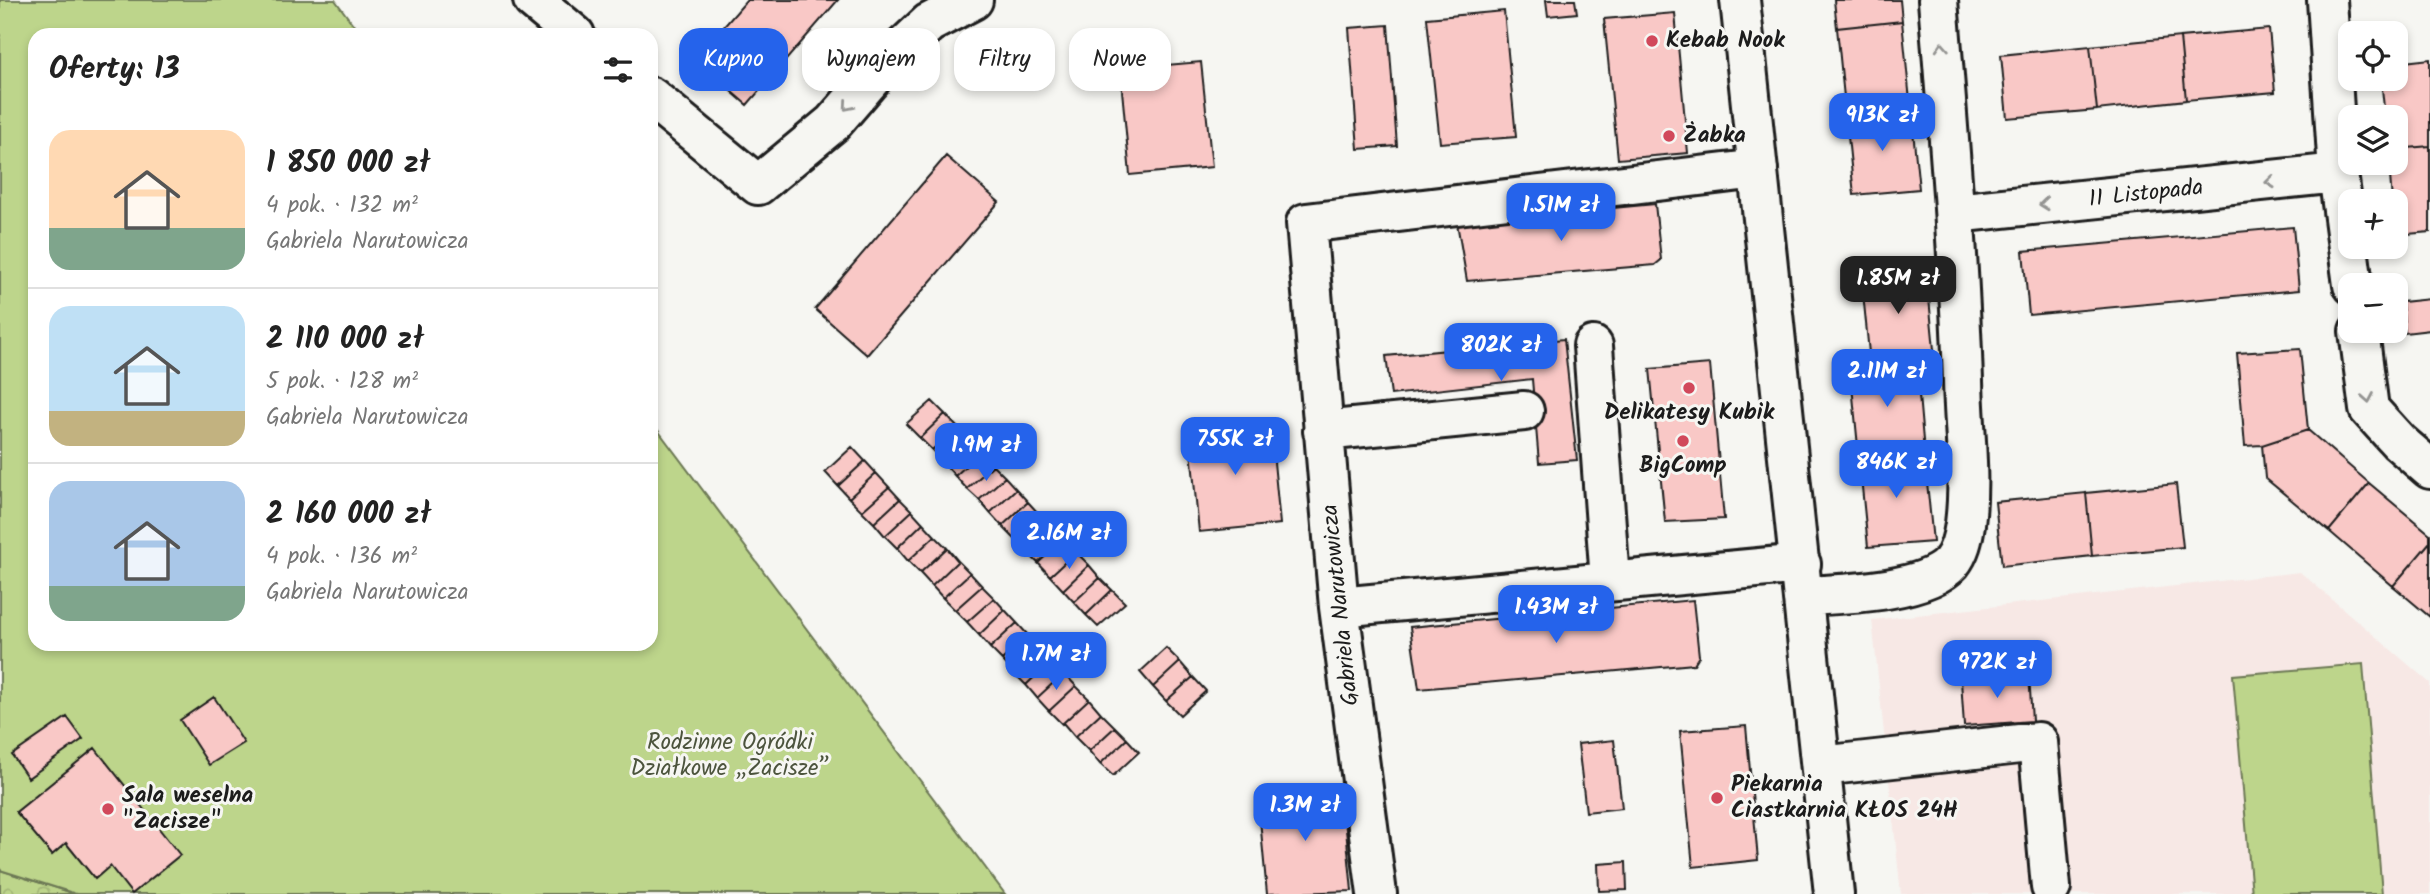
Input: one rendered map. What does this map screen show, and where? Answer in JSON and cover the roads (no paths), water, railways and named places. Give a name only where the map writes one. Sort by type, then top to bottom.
[{"type":"street","points":[[533,0],[567,28]]},
{"type":"street","points":[[658,103],[758,185],[833,123],[878,71],[929,23],[973,0]]},
{"type":"street","points":[[1740,0],[1834,894]]},
{"type":"street","points":[[1339,607],[1610,581],[1803,580],[1840,594],[1925,581],[1942,572],[1959,551],[1965,525],[1968,477],[1955,213],[1938,0]]},
{"type":"street","points":[[2327,0],[2338,173]]},
{"type":"street","name":"Gabriela Narutowicza","points":[[1377,894],[1339,607],[1307,223],[1758,169]]},
{"type":"street","name":"11 Listopada","points":[[1955,213],[2338,173]]},
{"type":"street","points":[[2338,175],[2351,273]]},
{"type":"street","points":[[2361,343],[2369,409],[2399,442],[2430,469]]},
{"type":"street","points":[[1593,346],[1610,581]]},
{"type":"street","points":[[1323,431],[1524,411]]},
{"type":"street","points":[[1821,766],[2038,742],[2051,887]]},
{"type":"place","name":"Kebab Nook","points":[[1652,41]]},
{"type":"place","name":"Żabka","points":[[1669,136]]},
{"type":"place","name":"Delikatesy Kubik","points":[[1689,388]]},
{"type":"place","name":"BigComp","points":[[1683,441]]},
{"type":"place","name":"Piekarnia Ciastkarnia KŁOS 24H","points":[[1717,798]]},
{"type":"place","name":"Sala weselna \"Zacisze\"","points":[[108,809]]},
{"type":"park label","name":"Rodzinne Ogródki Działkowe „Zacisze”","points":[[730,756]]}]
